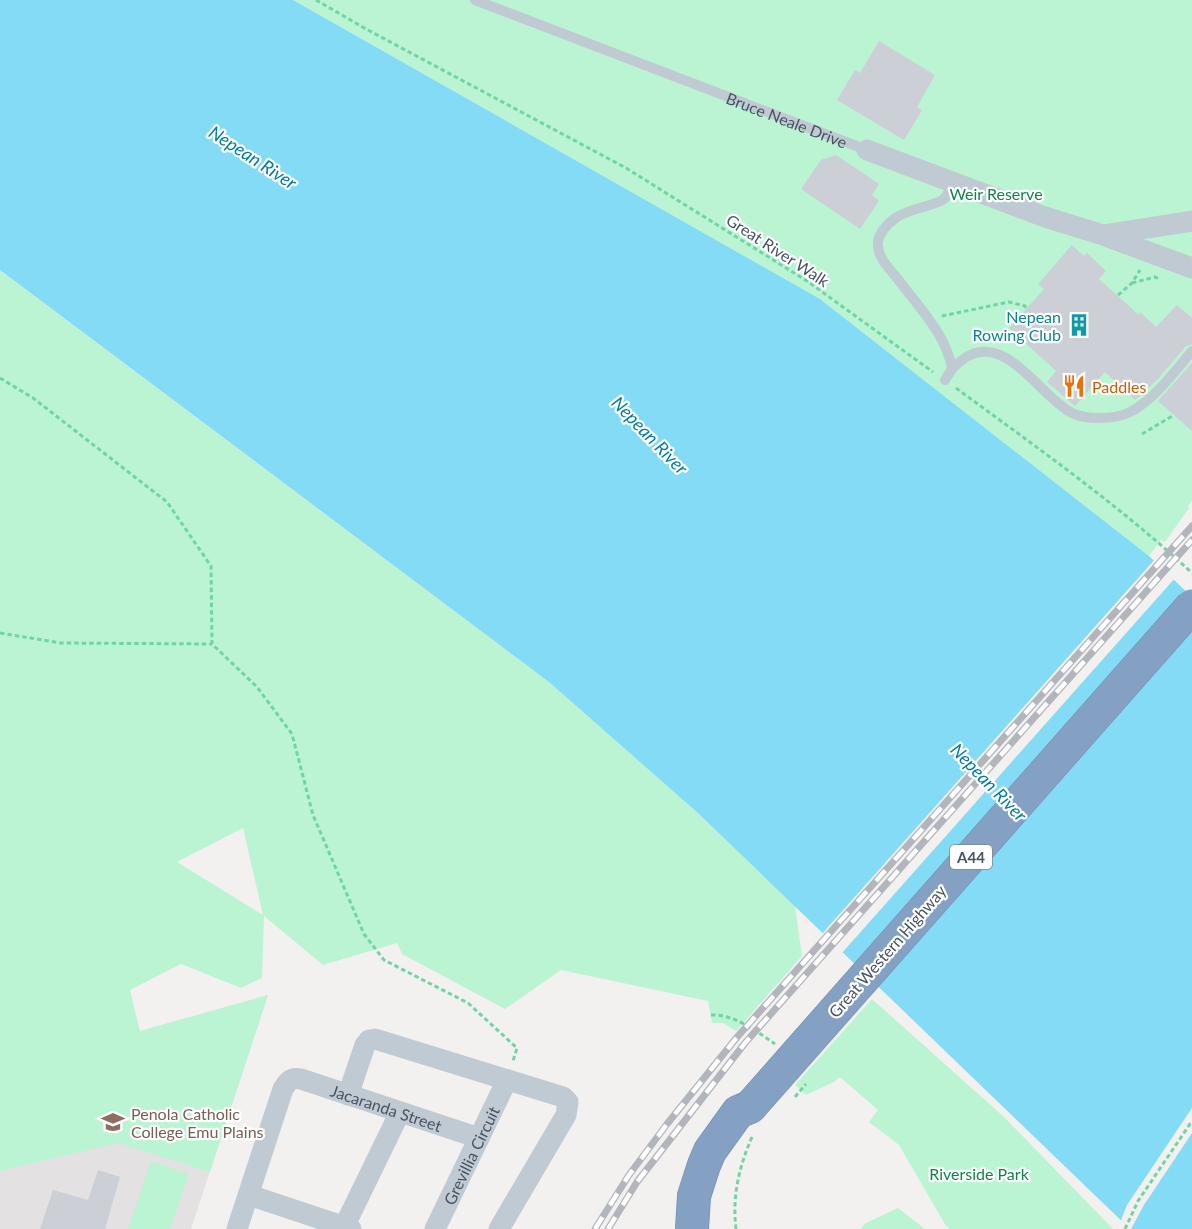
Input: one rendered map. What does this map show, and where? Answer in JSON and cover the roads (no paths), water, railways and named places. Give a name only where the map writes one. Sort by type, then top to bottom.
[{"type":"highway","name":"Great Western Highway","points":[[706,1229],[706,1202],[712,1173],[721,1154],[1192,606]]},
{"type":"highway","name":"Great Western Highway","points":[[692,1229],[694,1196],[710,1151],[738,1112],[753,1117]]},
{"type":"street","name":"Bruce Neale Drive","points":[[867,150],[1045,217],[1103,235],[1192,268]]},
{"type":"street","name":"Bruce Neale Drive","points":[[1103,235],[1192,221]]},
{"type":"street","points":[[348,1095],[365,1046],[369,1040],[375,1039],[563,1097],[568,1102],[568,1108],[559,1128],[499,1229]]},
{"type":"street","name":"Jacaranda Street","points":[[249,1195],[283,1089],[287,1081],[292,1078],[479,1138]]},
{"type":"street","name":"Grevillia Circuit","points":[[435,1229],[507,1080]]},
{"type":"street","points":[[237,1229],[249,1195],[348,1228],[400,1112]]},
{"type":"lane","name":"Bruce Neale Drive","points":[[475,0],[867,150]]},
{"type":"lane","points":[[952,369],[945,347],[926,316],[882,259],[878,240],[886,227],[897,217],[941,201],[946,197],[953,183]]},
{"type":"lane","points":[[945,380],[952,369],[969,355],[993,352],[1014,363],[1073,413],[1106,418],[1129,413],[1148,400],[1192,351]]},
{"type":"water","name":"Nepean River","points":[[0,0],[293,0],[820,299],[1149,556],[1192,597],[1192,1229],[1130,1229],[699,814],[549,682],[0,270]]},
{"type":"railway","points":[[595,1229],[629,1175],[738,1036],[1192,526]]},
{"type":"railway","points":[[608,1229],[637,1182],[745,1043],[1192,540]]},
{"type":"place","name":"Nepean Rowing Club","points":[[1079,325]]},
{"type":"place","name":"Paddles","points":[[1074,386]]},
{"type":"place","name":"Penola Catholic College Emu Plains","points":[[113,1122]]},
{"type":"park label","name":"Weir Reserve","points":[[996,193]]},
{"type":"park label","name":"Riverside Park","points":[[979,1173]]}]
